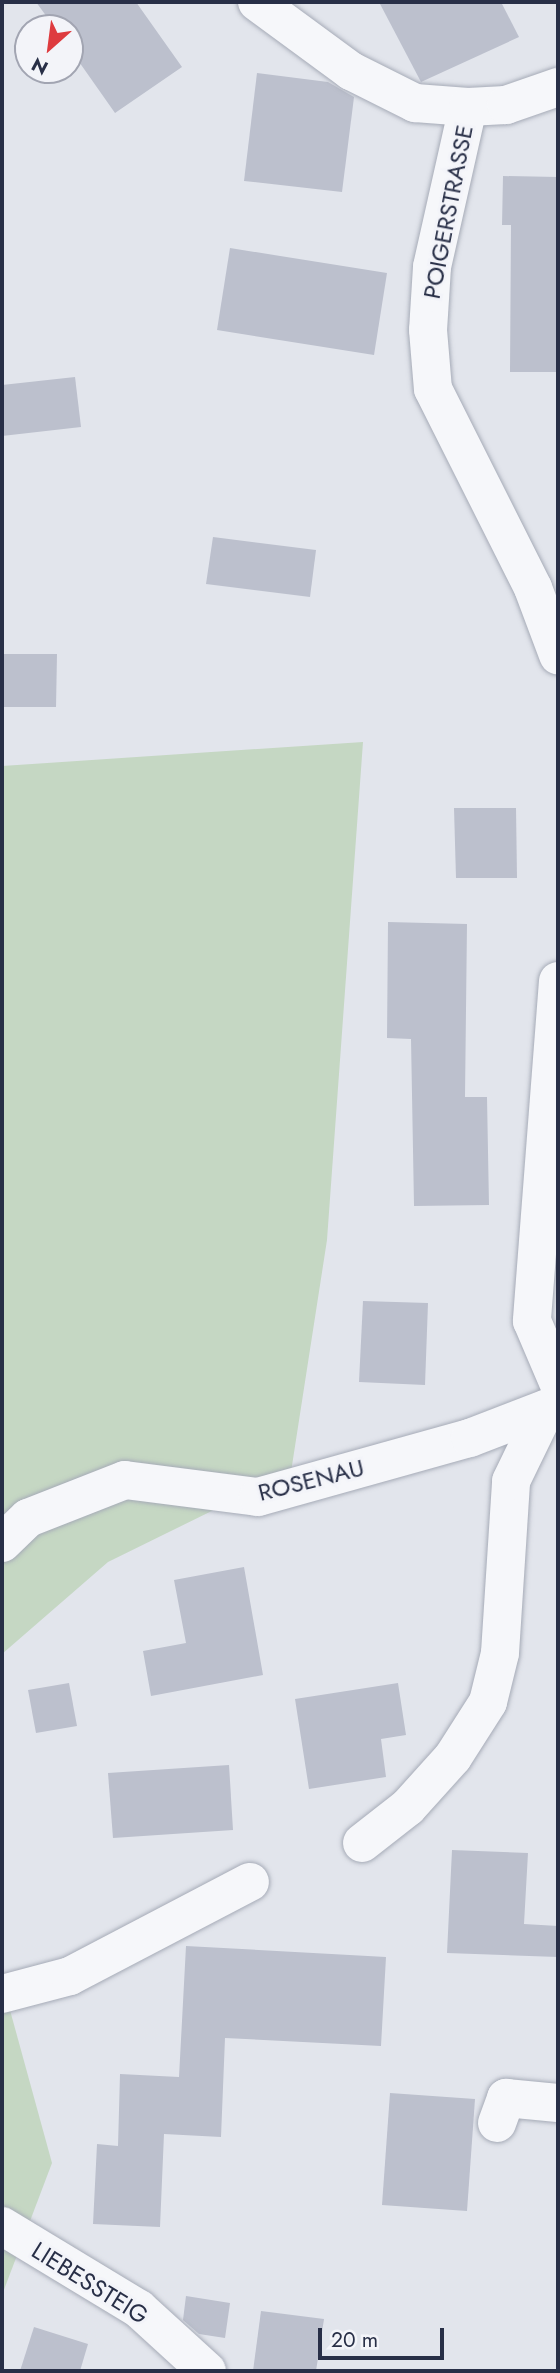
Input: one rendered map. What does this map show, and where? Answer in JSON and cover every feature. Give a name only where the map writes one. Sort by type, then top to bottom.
[{"type":"street","name":"POIGERSTRASSE","points":[[257,2],[351,71],[415,103],[468,107],[432,267],[428,330],[433,389],[533,588],[558,654]]},
{"type":"street","points":[[468,107],[506,105],[558,87]]},
{"type":"street","points":[[362,1843],[408,1807],[453,1757],[488,1702],[500,1653],[511,1481],[554,1399],[532,1321],[558,981]]},
{"type":"street","name":"ROSENAU","points":[[2,1543],[28,1518],[125,1480],[258,1497],[470,1438],[554,1399]]},
{"type":"street","points":[[2,1994],[70,1976],[250,1882]]},
{"type":"street","points":[[498,2123],[506,2098],[558,2103]]},
{"type":"street","name":"LIEBESSTEIG","points":[[2,2226],[139,2309],[207,2371]]},
{"type":"green space","points":[[363,742],[327,1240],[291,1472],[108,1562],[2,1654],[2,766]]},
{"type":"green space","points":[[2,1981],[52,2163],[2,2295]]},
{"type":"building","points":[[36,2],[136,2],[182,67],[115,113],[84,69],[84,14],[45,14]]},
{"type":"building","points":[[379,2],[501,2],[519,37],[421,82]]},
{"type":"building","points":[[257,73],[328,82],[354,97],[342,192],[244,181]]},
{"type":"building","points":[[503,176],[558,177],[558,372],[510,372],[511,225],[502,225]]},
{"type":"building","points":[[230,248],[387,273],[374,355],[217,330]]},
{"type":"building","points":[[75,377],[81,427],[2,436],[2,385]]},
{"type":"building","points":[[213,537],[316,550],[310,597],[206,584]]},
{"type":"building","points":[[2,654],[57,654],[56,707],[2,707]]},
{"type":"building","points":[[454,808],[516,808],[517,878],[456,878]]},
{"type":"building","points":[[388,922],[467,924],[465,1097],[487,1097],[489,1205],[414,1206],[411,1039],[387,1038]]},
{"type":"building","points":[[363,1301],[428,1303],[425,1385],[359,1382]]},
{"type":"building","points":[[244,1567],[263,1675],[151,1696],[143,1651],[186,1643],[174,1580]]},
{"type":"building","points":[[69,1683],[77,1726],[36,1733],[28,1690]]},
{"type":"building","points":[[398,1683],[406,1735],[381,1739],[386,1777],[309,1789],[295,1699]]},
{"type":"building","points":[[229,1765],[233,1830],[113,1838],[108,1773]]},
{"type":"building","points":[[452,1850],[528,1853],[524,1924],[558,1926],[558,1957],[447,1953]]},
{"type":"building","points":[[186,1946],[386,1957],[381,2046],[225,2038],[221,2137],[164,2134],[160,2227],[93,2224],[97,2144],[118,2146],[120,2074],[179,2077]]},
{"type":"building","points":[[390,2093],[475,2099],[467,2211],[382,2205]]},
{"type":"building","points":[[186,2296],[230,2303],[225,2338],[199,2334],[183,2320]]},
{"type":"building","points":[[261,2311],[324,2319],[316,2371],[253,2371]]},
{"type":"building","points":[[34,2327],[88,2344],[80,2371],[20,2371]]}]
